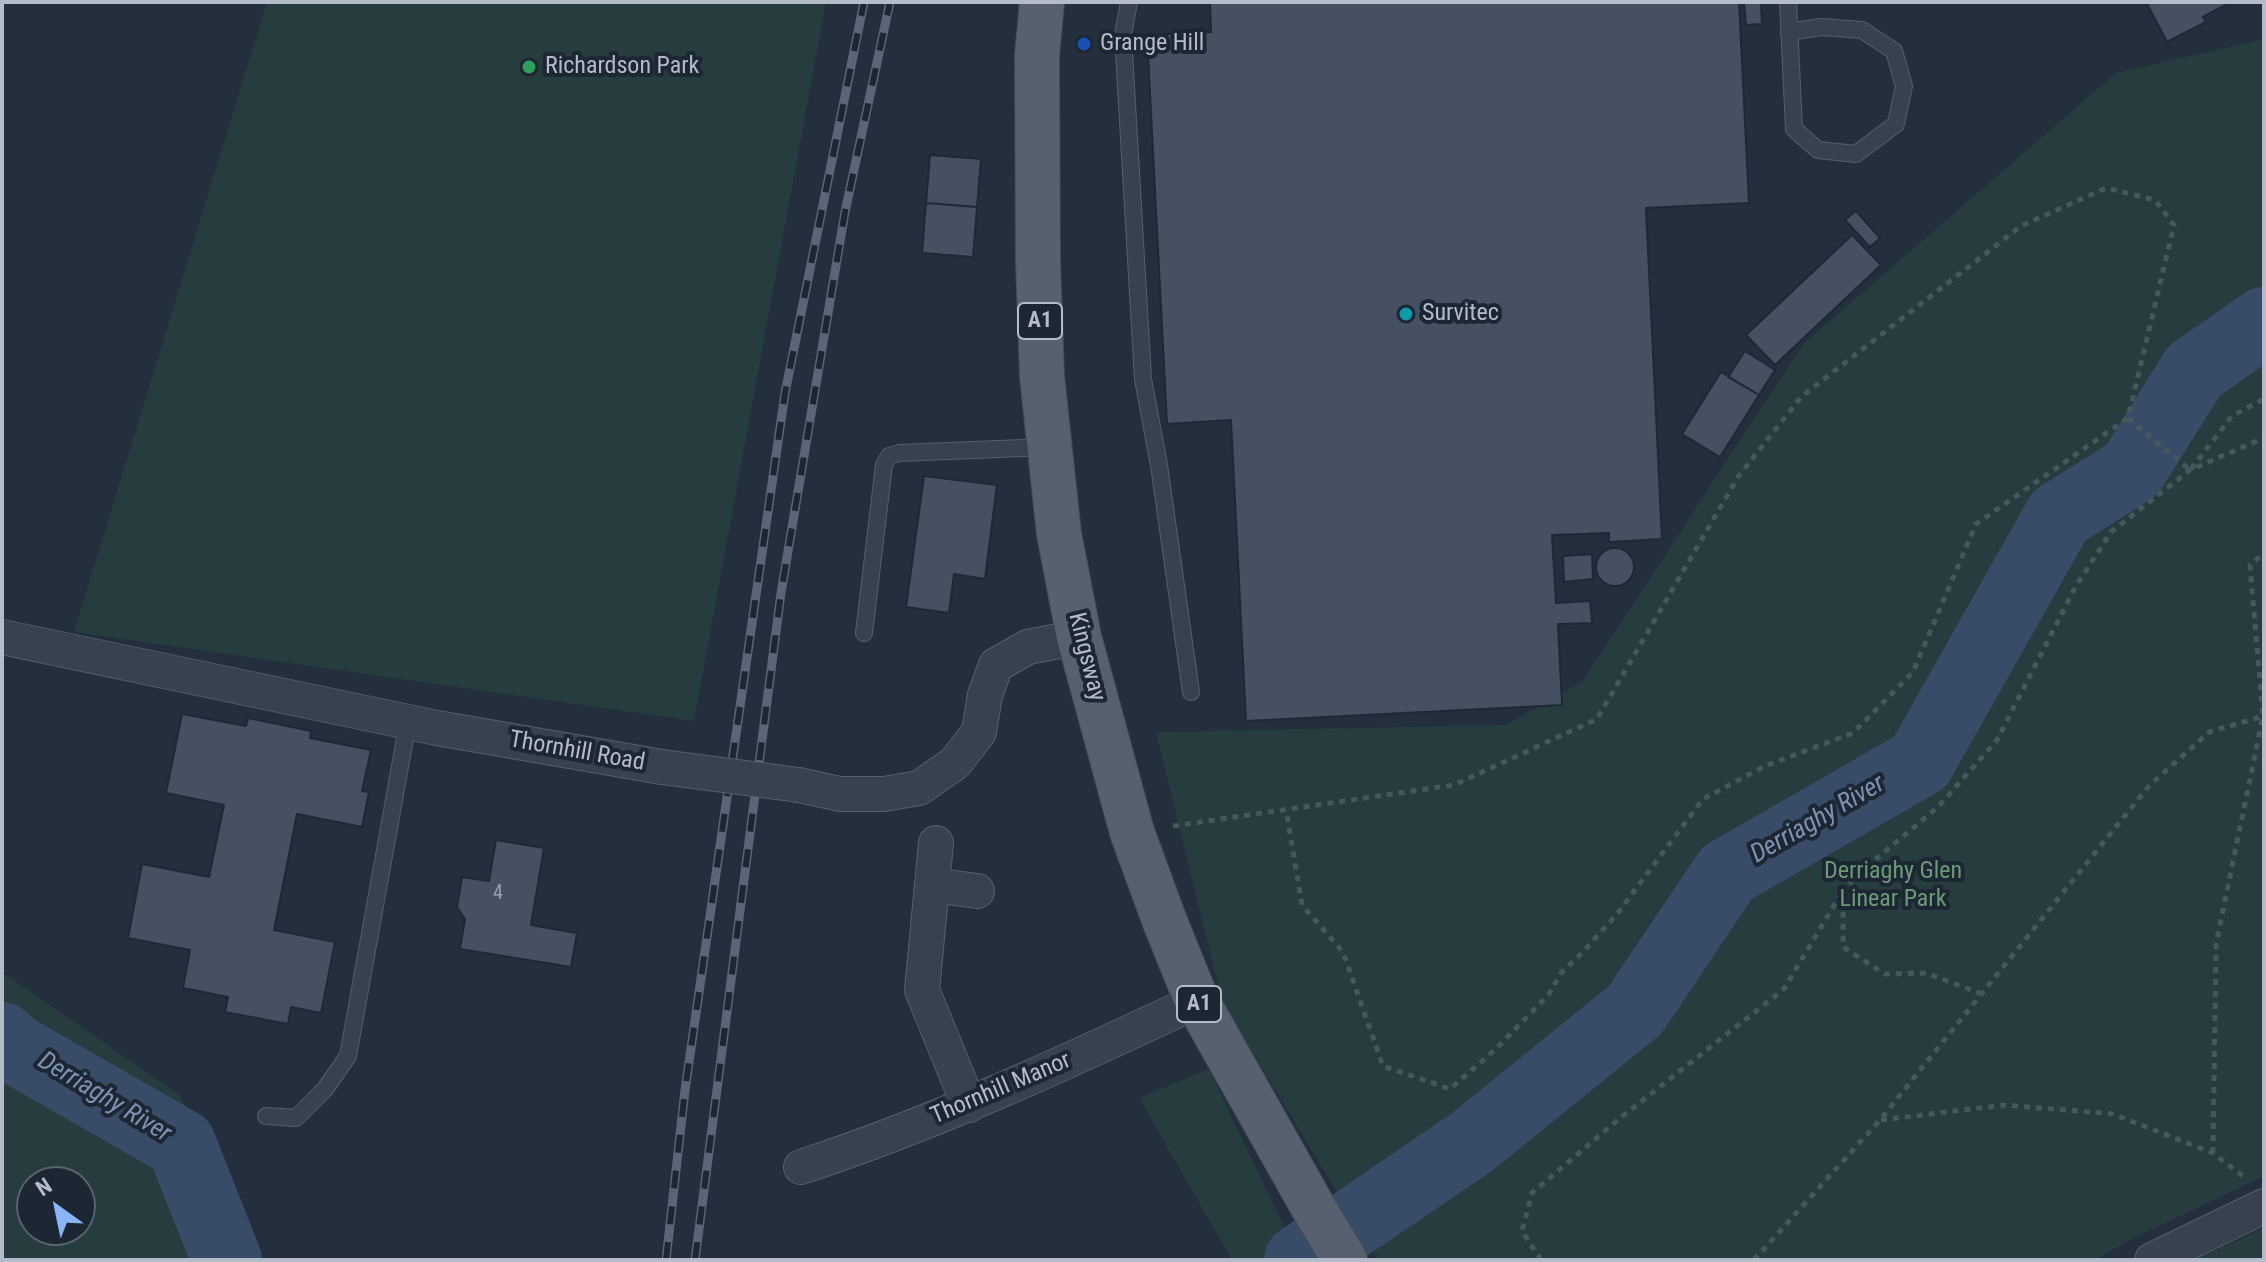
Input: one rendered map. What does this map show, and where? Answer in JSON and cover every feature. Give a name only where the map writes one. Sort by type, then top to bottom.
[{"type":"main road","name":"Kingsway","points":[[1042,2],[1037,56],[1042,376],[1059,534],[1079,637],[1132,832],[1197,1001],[1345,1260]]},
{"type":"street","name":"Thornhill Road","points":[[2,637],[408,722],[662,767],[799,785],[840,794],[884,794],[919,788],[955,763],[979,732],[985,695],[996,665],[1028,647],[1079,637]]},
{"type":"street","points":[[936,843],[922,990],[969,1105]]},
{"type":"street","points":[[932,885],[977,891]]},
{"type":"street","name":"Thornhill Manor","points":[[801,1167],[969,1105],[1197,1001]]},
{"type":"street","points":[[2152,1260],[2259,1195]]},
{"type":"lane","points":[[1129,2],[1123,35],[1143,379],[1159,465],[1191,692]]},
{"type":"lane","points":[[1788,2],[1789,32],[1794,129],[1818,150],[1856,154],[1896,124],[1904,86],[1894,51],[1862,30],[1821,27],[1789,32]]},
{"type":"lane","points":[[864,633],[884,465],[889,456],[899,453],[1050,447]]},
{"type":"lane","points":[[266,1116],[296,1118],[325,1089],[348,1056],[408,722]]},
{"type":"path","points":[[1132,832],[1454,785],[1597,719],[1738,477],[1801,397],[2021,226],[2106,188],[2155,200],[2174,225],[2128,418],[1976,524],[1913,672],[1853,733],[1765,766],[1703,799],[1617,914],[1561,973],[1549,994],[1497,1048],[1450,1089],[1383,1066],[1343,952],[1302,905],[1286,810]]},
{"type":"path","points":[[1541,1260],[1522,1231],[1532,1193],[1619,1119],[1784,989],[1843,891],[1857,875],[1938,807],[1997,740],[2076,586],[2111,532],[2190,470],[2232,416],[2264,399]]},
{"type":"path","points":[[2128,418],[2190,470]]},
{"type":"path","points":[[2190,470],[2264,438]]},
{"type":"path","points":[[2213,1153],[2216,944],[2264,716],[2250,565],[2264,553]]},
{"type":"path","points":[[1754,1260],[1880,1120],[2148,787],[2209,732],[2264,716]]},
{"type":"path","points":[[1843,891],[1843,947],[1885,974],[1926,973],[1982,994]]},
{"type":"path","points":[[1880,1120],[2004,1105],[2113,1114],[2213,1153],[2259,1195]]},
{"type":"green space","points":[[267,2],[826,2],[694,721],[74,632]]},
{"type":"green space","name":"Derriaghy Glen Linear Park","points":[[2264,37],[2264,1176],[2095,1260],[1378,1260],[1222,1002],[1156,732],[1506,725],[1582,682],[1803,344],[2116,73]]},
{"type":"green space","points":[[2,972],[181,1096],[239,1260],[2,1260]]},
{"type":"green space","points":[[1209,1069],[1300,1260],[1232,1260],[1139,1098]]},
{"type":"green space","points":[[2264,1228],[2264,1260],[2194,1260]]},
{"type":"building","name":"Survitec","points":[[1210,2],[1739,2],[1749,203],[1646,208],[1662,539],[1609,542],[1609,533],[1552,535],[1556,603],[1590,601],[1592,623],[1558,624],[1562,705],[1246,721],[1231,420],[1167,424],[1147,35],[1211,32]]},
{"type":"building","points":[[1744,2],[1761,2],[1762,24],[1746,25]]},
{"type":"building","points":[[2146,2],[2231,2],[2203,17],[2206,22],[2167,42]]},
{"type":"building","points":[[930,155],[981,159],[977,207],[926,203]]},
{"type":"building","points":[[926,203],[977,207],[973,257],[922,253]]},
{"type":"building","points":[[1856,211],[1880,238],[1870,247],[1845,220]]},
{"type":"building","points":[[1852,235],[1881,265],[1775,365],[1746,335]]},
{"type":"building","points":[[1745,351],[1775,370],[1759,395],[1728,377]]},
{"type":"building","points":[[1721,372],[1759,395],[1720,457],[1682,434]]},
{"type":"building","points":[[924,476],[997,485],[985,579],[954,574],[949,613],[906,607]]},
{"type":"building","points":[[1615,548],[1628,554],[1634,567],[1628,580],[1615,586],[1602,580],[1596,567],[1602,554]]},
{"type":"building","points":[[1592,554],[1593,579],[1564,582],[1563,556]]},
{"type":"building","points":[[182,714],[246,726],[248,718],[311,731],[310,738],[371,750],[362,791],[369,792],[362,827],[297,814],[274,930],[335,942],[321,1013],[291,1007],[288,1024],[225,1012],[228,997],[183,988],[190,950],[128,938],[142,864],[209,877],[224,805],[166,793]]},
{"type":"building","points":[[496,840],[544,848],[531,925],[577,933],[571,967],[460,949],[465,919],[457,907],[462,877],[489,881]]},
{"type":"waterway","name":"Derriaghy River","points":[[1299,1260],[1472,1142],[1635,1010],[1727,873],[1920,762],[2059,516],[2132,470],[2194,371],[2264,322]]},
{"type":"waterway","name":"Derriaghy River","points":[[2,1037],[15,1049],[181,1144],[227,1260]]},
{"type":"railway","points":[[666,1260],[685,1090],[785,393],[864,2]]},
{"type":"railway","points":[[695,1260],[781,593],[845,212],[890,2]]},
{"type":"place","name":"Grange Hill","points":[[1084,44]]},
{"type":"place","name":"Richardson Park","points":[[529,67]]},
{"type":"place","name":"Survitec","points":[[1406,314]]}]
